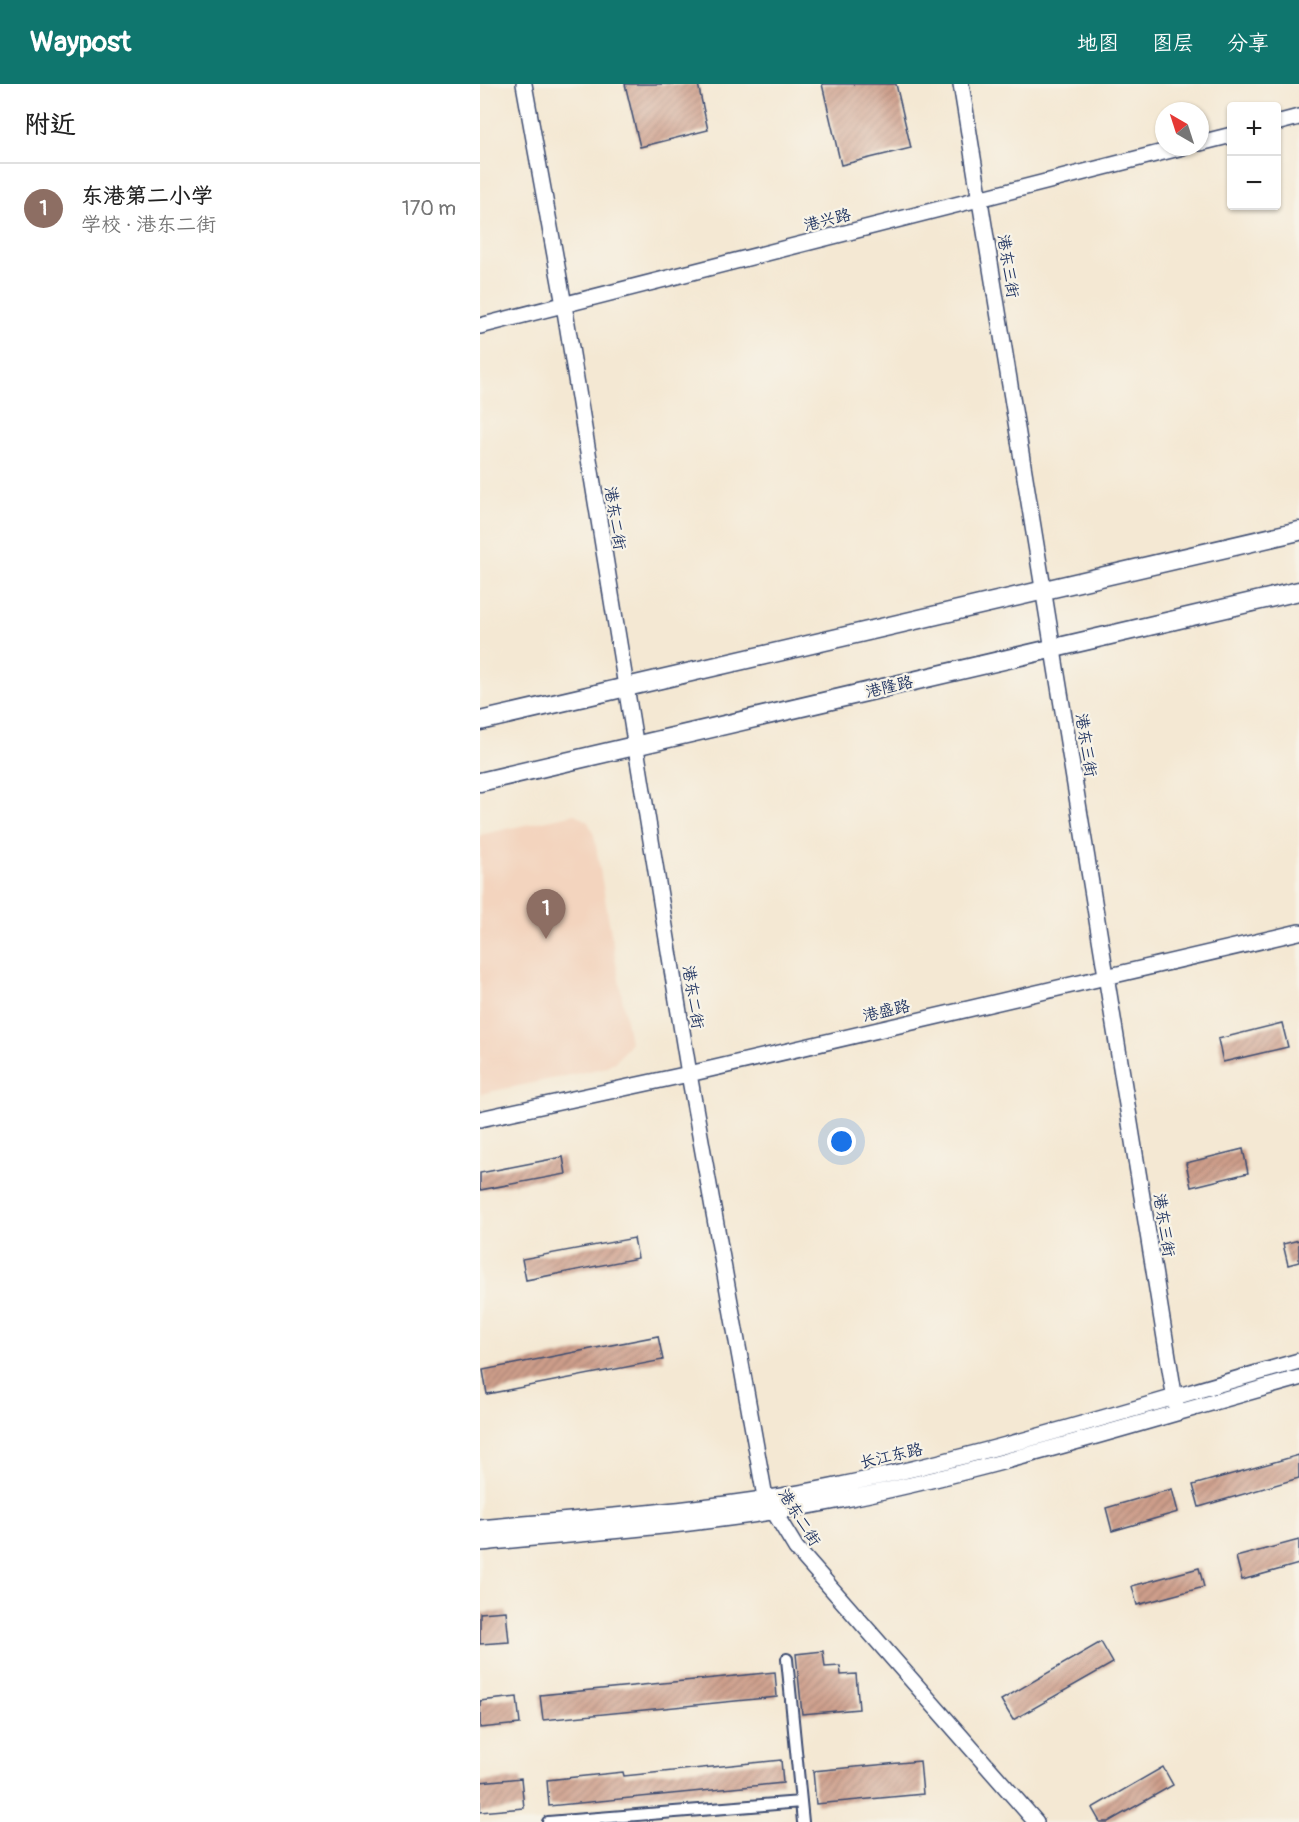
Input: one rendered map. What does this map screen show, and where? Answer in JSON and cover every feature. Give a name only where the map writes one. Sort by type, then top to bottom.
[{"type":"main road","name":"港东二街","points":[[524,84],[564,305],[624,688],[689,1074],[765,1497],[796,1548],[1036,1822]]},
{"type":"main road","name":"港东三街","points":[[961,84],[1177,1412]]},
{"type":"main road","points":[[1281,122],[1299,117]]},
{"type":"main road","points":[[1209,141],[1227,136]]},
{"type":"main road","name":"港兴路","points":[[480,326],[1155,154]]},
{"type":"main road","points":[[480,722],[1299,531]]},
{"type":"main road","name":"港隆路","points":[[480,782],[1299,591]]},
{"type":"main road","name":"港盛路","points":[[480,1119],[689,1074],[1299,932]]},
{"type":"main road","name":"长江东路","points":[[480,1528],[716,1505],[896,1473],[1299,1361]]},
{"type":"main road","name":"长江东路","points":[[480,1543],[727,1520],[773,1512],[956,1474],[1299,1378]]},
{"type":"street","points":[[787,1659],[803,1822]]},
{"type":"street","points":[[548,1822],[801,1802]]},
{"type":"shaded area","points":[[575,814],[588,822],[594,835],[630,1043],[616,1061],[603,1068],[480,1094],[480,835]]},
{"type":"building","points":[[625,84],[698,84],[708,130],[640,147]]},
{"type":"building","points":[[822,84],[896,84],[911,148],[841,165]]},
{"type":"building","points":[[1282,1023],[1288,1047],[1223,1062],[1218,1039]]},
{"type":"building","points":[[1243,1149],[1248,1173],[1191,1187],[1186,1163]]},
{"type":"building","points":[[563,1157],[566,1174],[480,1190],[480,1173]]},
{"type":"building","points":[[634,1238],[638,1258],[526,1280],[522,1259]]},
{"type":"building","points":[[1299,1240],[1299,1262],[1288,1265],[1283,1244]]},
{"type":"building","points":[[658,1336],[663,1360],[487,1394],[483,1370]]},
{"type":"building","points":[[1299,1455],[1299,1478],[1199,1507],[1193,1485]]},
{"type":"building","points":[[1172,1489],[1178,1512],[1112,1531],[1106,1508]]},
{"type":"building","points":[[1299,1540],[1299,1564],[1242,1580],[1236,1557]]},
{"type":"building","points":[[1199,1568],[1204,1587],[1137,1605],[1132,1586]]},
{"type":"building","points":[[506,1611],[509,1642],[480,1644],[480,1613]]},
{"type":"building","points":[[1101,1642],[1113,1663],[1013,1720],[1001,1700]]},
{"type":"building","points":[[823,1651],[825,1667],[840,1666],[841,1675],[856,1674],[859,1709],[802,1714],[796,1654]]},
{"type":"building","points":[[775,1672],[777,1697],[543,1720],[540,1695]]},
{"type":"building","points":[[517,1697],[520,1724],[480,1728],[480,1701]]},
{"type":"building","points":[[781,1760],[783,1783],[549,1806],[547,1780],[623,1772],[624,1776]]},
{"type":"building","points":[[920,1761],[923,1794],[816,1804],[813,1771]]},
{"type":"building","points":[[1163,1767],[1173,1785],[1108,1822],[1100,1822],[1092,1808]]},
{"type":"building","points":[[521,1778],[524,1808],[480,1812],[480,1782]]},
{"type":"place","name":"东港第二小学","points":[[546,939]]}]
